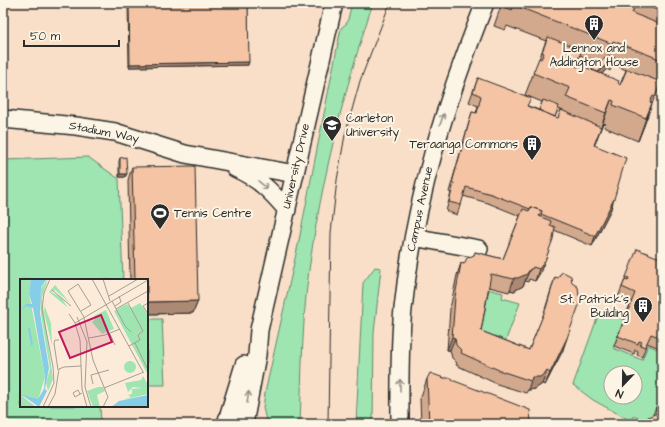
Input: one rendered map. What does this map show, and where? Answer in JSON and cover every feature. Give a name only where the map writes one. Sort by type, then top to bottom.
[{"type":"street","name":"University Drive","points":[[244,424],[257,354],[259,330],[334,3]]},
{"type":"street","name":"Campus Avenue","points":[[400,424],[402,322],[407,277],[424,185],[452,87],[485,3]]},
{"type":"street","name":"Stadium Way","points":[[3,119],[76,126],[115,132],[203,157],[234,168],[253,177],[272,192],[287,210]]},
{"type":"street","name":"Stadium Way","points":[[203,157],[295,174]]},
{"type":"street","points":[[415,235],[424,239],[479,249]]},
{"type":"street","name":"University Drive","points":[[226,424],[248,354],[259,330]]},
{"type":"shaded area","name":"Carleton University","points":[[3,3],[662,3],[662,424],[3,424]]},
{"type":"green space","points":[[352,3],[373,3],[353,68],[335,135],[314,237],[305,308],[300,424],[267,424],[263,408],[265,393],[298,245],[341,28],[347,23]]},
{"type":"green space","points":[[88,157],[119,179],[123,279],[20,279],[20,407],[100,407],[101,424],[3,424],[3,160]]},
{"type":"green space","points":[[375,267],[381,268],[374,333],[373,424],[356,424],[363,283]]},
{"type":"green space","points":[[487,289],[503,293],[502,298],[520,303],[502,350],[480,341],[482,317]]},
{"type":"green space","points":[[600,310],[624,320],[613,348],[642,360],[648,345],[662,351],[662,421],[649,422],[633,416],[631,421],[593,400],[573,385]]},
{"type":"green space","points":[[148,319],[162,319],[165,385],[148,385]]},
{"type":"building","points":[[129,3],[248,3],[249,62],[130,64]]},
{"type":"building","points":[[502,3],[608,3],[614,5],[615,3],[628,3],[635,6],[632,13],[662,25],[662,60],[613,41],[612,44],[514,5],[512,10],[501,5]]},
{"type":"building","points":[[640,3],[662,3],[662,12]]},
{"type":"building","points":[[548,37],[582,50],[575,66],[578,67],[579,64],[619,81],[618,83],[620,85],[627,69],[661,82],[655,97],[653,96],[650,102],[652,103],[646,118],[613,105],[614,101],[611,100],[606,113],[566,97],[570,88],[533,73],[539,58],[541,59],[544,53],[542,52]]},
{"type":"building","points":[[608,55],[615,58],[613,64],[609,63],[598,72],[592,70]]},
{"type":"building","name":"Teraanga Commons","points":[[478,78],[531,98],[527,106],[558,118],[561,110],[601,127],[594,145],[626,158],[614,199],[595,236],[541,214],[542,211],[531,207],[530,209],[491,194],[466,187],[461,205],[449,202],[454,183],[452,183],[472,112],[477,113],[481,96],[473,92]]},
{"type":"building","points":[[543,100],[559,106],[555,117],[539,110]]},
{"type":"building","points":[[126,157],[127,174],[120,174],[120,158]]},
{"type":"building","name":"Tennis Centre","points":[[195,166],[198,301],[148,302],[148,279],[135,279],[132,167]]},
{"type":"building","points":[[531,207],[542,211],[539,216],[551,221],[550,225],[555,227],[553,239],[545,261],[539,269],[533,267],[527,274],[514,279],[491,274],[481,331],[529,350],[546,308],[555,277],[558,278],[563,272],[571,276],[572,283],[578,287],[579,296],[582,297],[567,338],[550,373],[547,371],[540,377],[532,377],[531,381],[501,371],[461,353],[462,351],[456,345],[455,338],[452,337],[455,297],[461,263],[464,264],[467,258],[474,255],[475,252],[503,259],[523,209],[529,211]]},
{"type":"building","name":"St. Patrick's Building","points":[[637,249],[662,259],[662,338],[651,334],[645,347],[640,345],[642,342],[639,341],[638,344],[618,336],[635,293],[622,287],[625,280],[628,281],[629,278],[626,277]]},
{"type":"building","points":[[430,373],[444,378],[452,378],[452,380],[530,410],[531,424],[429,424],[427,379]]},
{"type":"building","points":[[662,406],[662,424],[646,424],[648,417],[657,413],[656,407]]},
{"type":"tram line","points":[[328,424],[331,233],[337,180],[345,135],[360,81],[390,3]]},
{"type":"place","name":"Lennox and Addington House","points":[[594,41]]},
{"type":"place","name":"Carleton University","points":[[332,142]]},
{"type":"place","name":"Teraanga Commons","points":[[532,161]]},
{"type":"place","name":"Tennis Centre","points":[[160,230]]},
{"type":"place","name":"St. Patrick's Building","points":[[643,323]]}]
